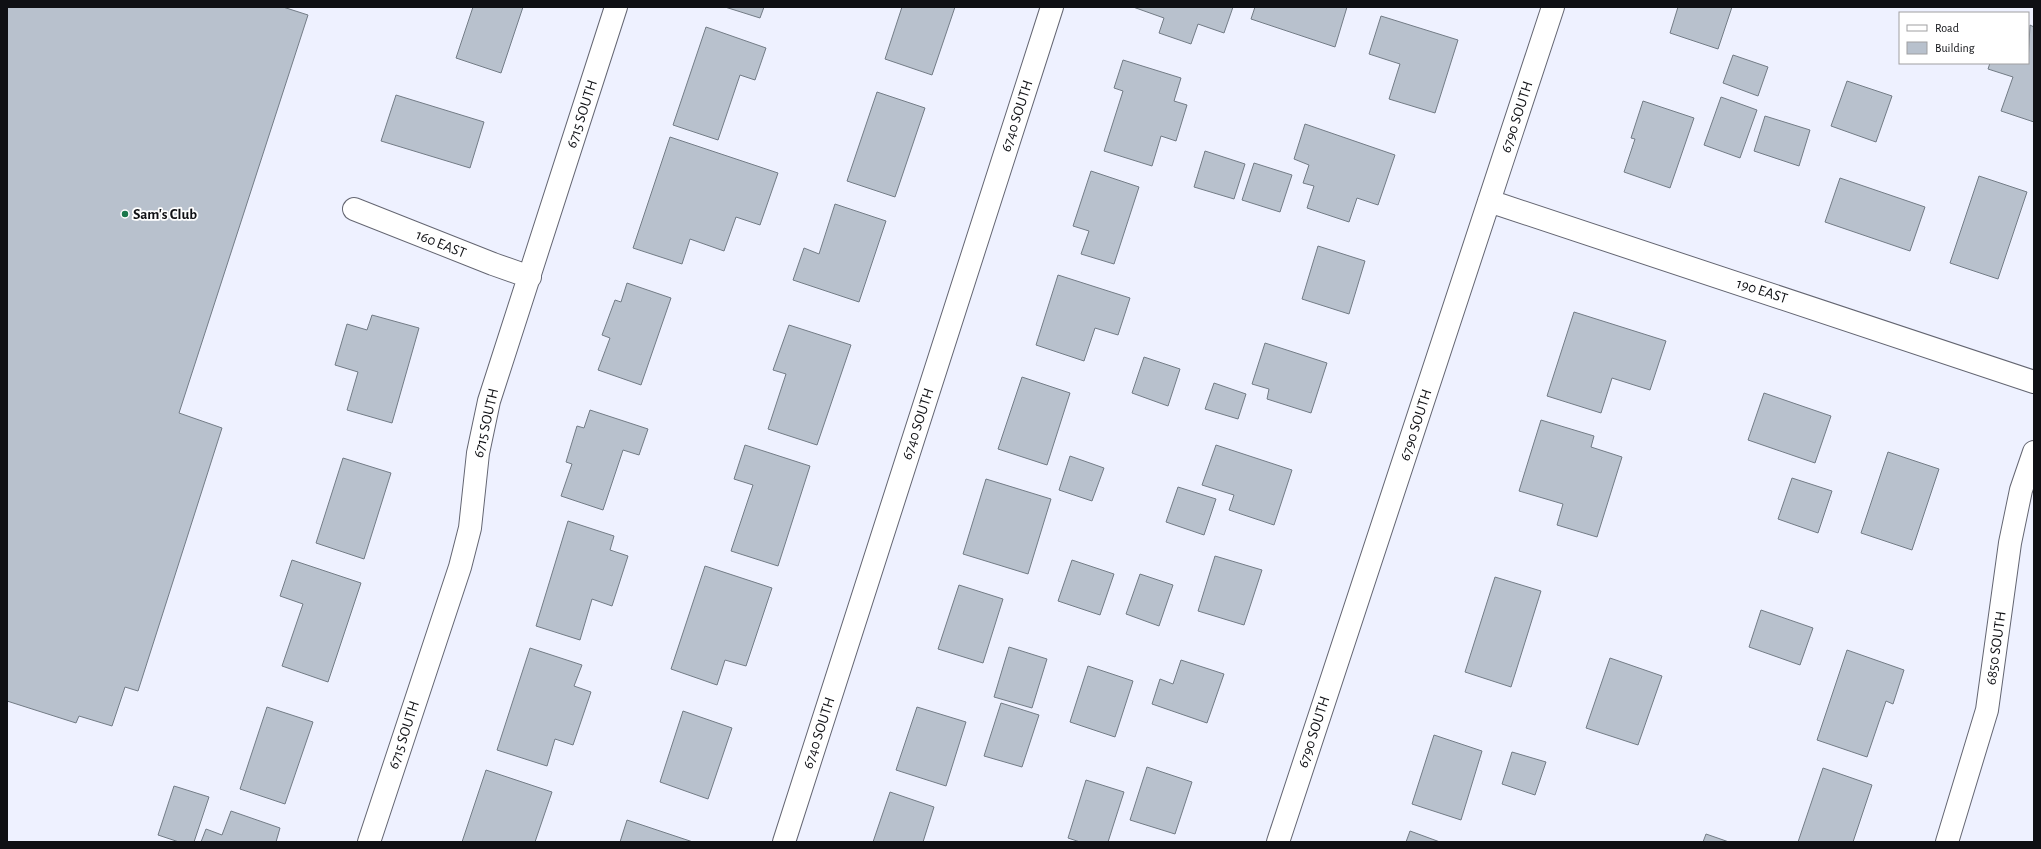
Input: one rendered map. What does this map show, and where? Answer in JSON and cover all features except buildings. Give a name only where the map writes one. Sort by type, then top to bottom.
[{"type":"street","name":"6715 SOUTH","points":[[369,842],[460,567],[470,528],[478,453],[489,401],[616,7]]},
{"type":"street","name":"6740 SOUTH","points":[[784,842],[1052,7]]},
{"type":"street","name":"6790 SOUTH","points":[[1278,842],[1553,7]]},
{"type":"street","name":"190 EAST","points":[[1489,201],[2034,382]]},
{"type":"street","name":"160 EAST","points":[[354,209],[493,264],[530,277]]},
{"type":"street","name":"6850 SOUTH","points":[[1948,842],[1987,710],[2010,543],[2021,490],[2034,452]]},
{"type":"place","name":"Sam's Club","points":[[125,214]]}]
